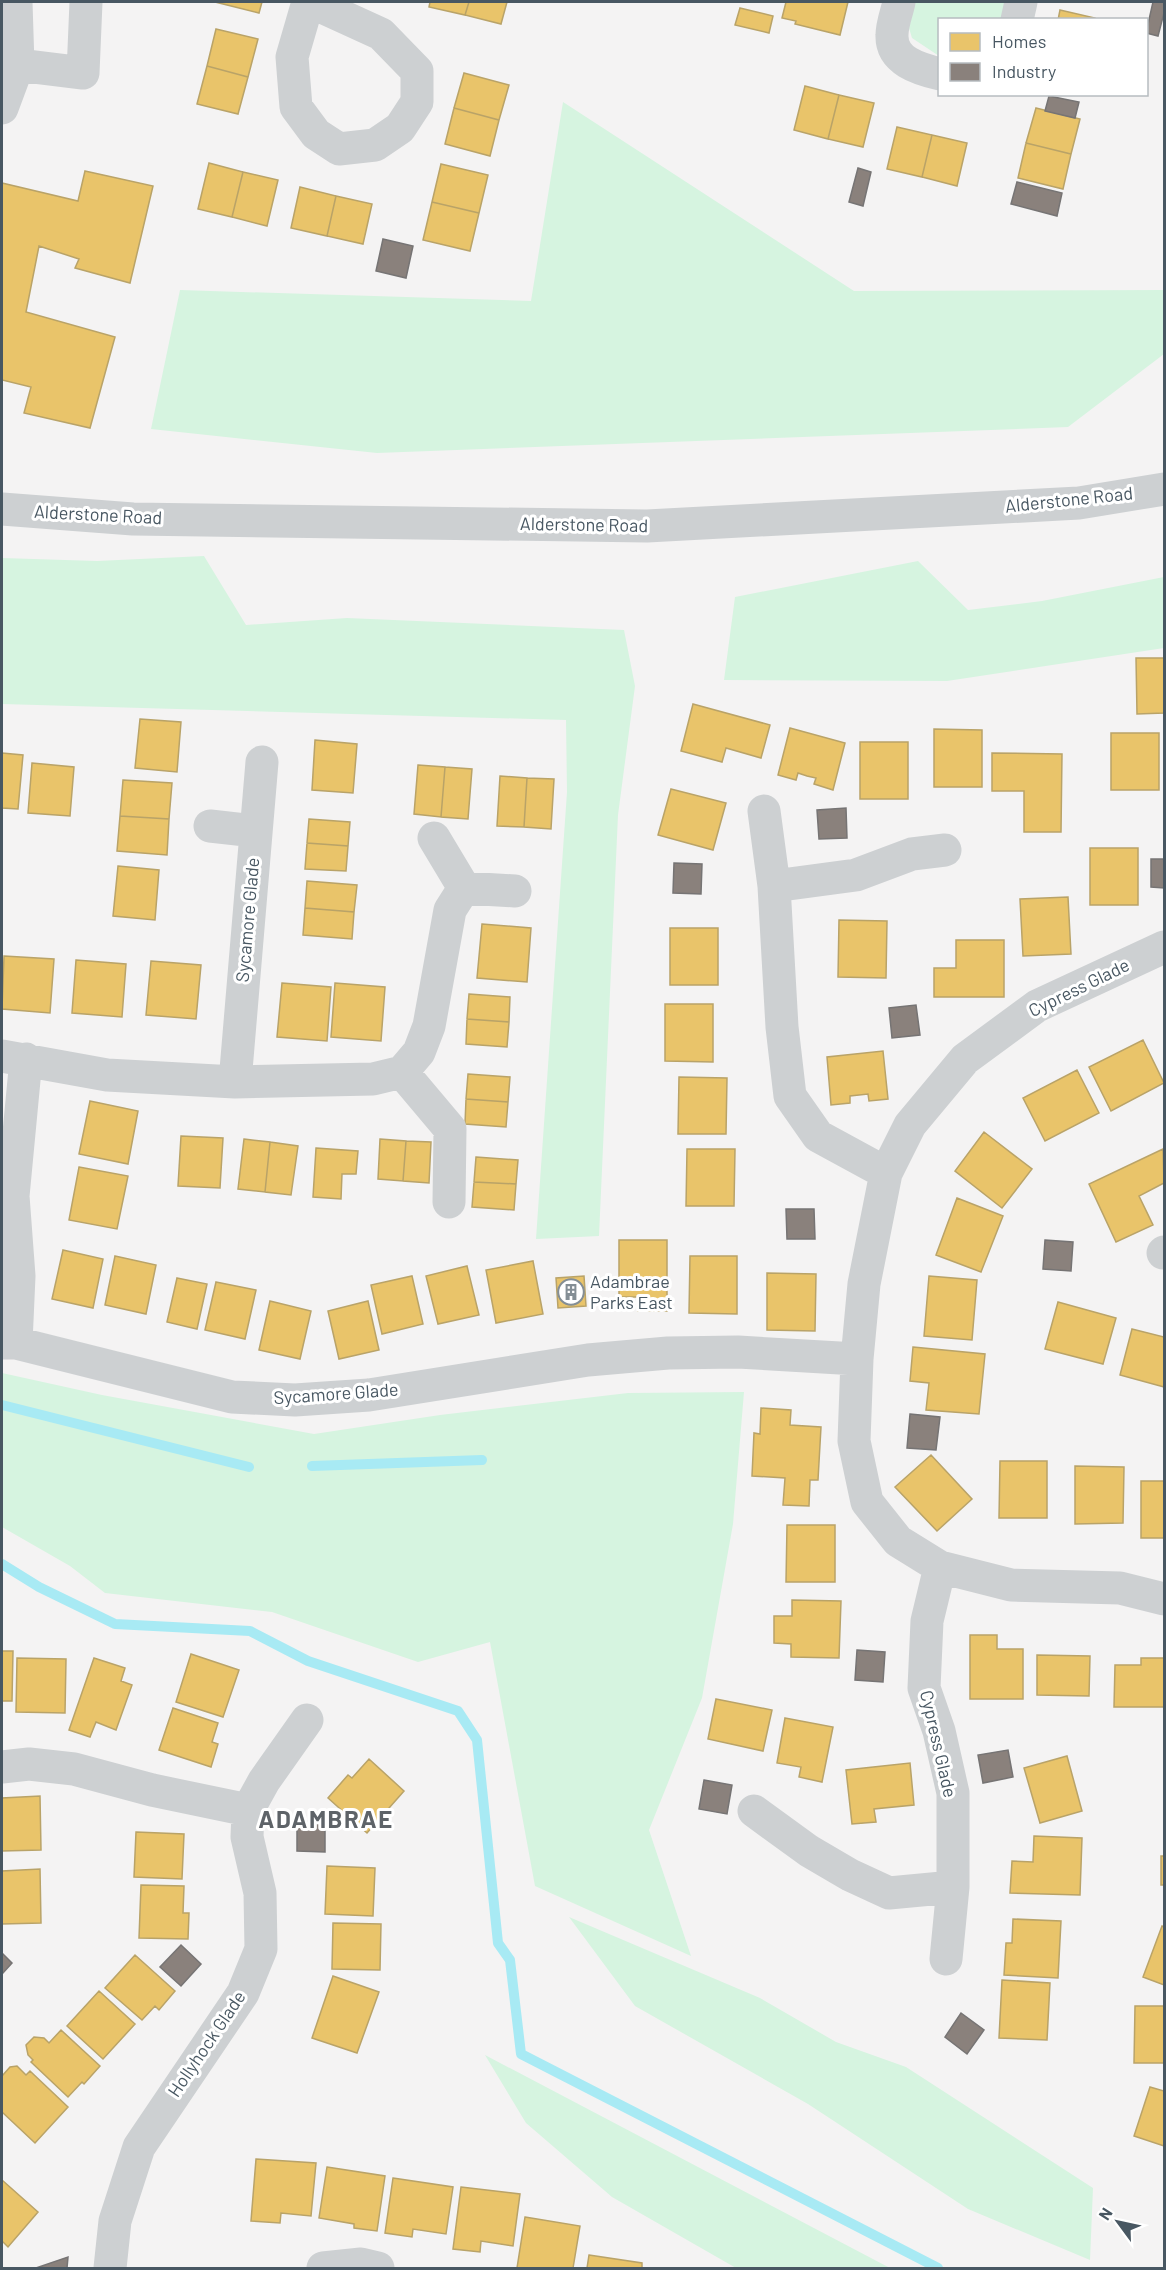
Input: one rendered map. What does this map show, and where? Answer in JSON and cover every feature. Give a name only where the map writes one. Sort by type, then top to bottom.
[{"type":"street","points":[[2,108],[18,65],[16,2]]},
{"type":"street","points":[[18,65],[83,72],[86,2]]},
{"type":"street","points":[[309,2],[381,34],[417,71],[417,102],[400,128],[375,145],[339,149],[316,134],[296,107],[292,57],[309,2]]},
{"type":"street","points":[[899,2],[891,36],[900,57],[918,68],[938,74]]},
{"type":"street","points":[[1017,18],[1021,2]]},
{"type":"street","name":"Alderstone Road","points":[[2,509],[133,519],[647,526],[1079,503],[1164,489]]},
{"type":"street","name":"Sycamore Glade","points":[[235,1082],[262,762]]},
{"type":"street","points":[[764,811],[774,886],[781,1016],[790,1096],[818,1136],[886,1173]]},
{"type":"street","name":"Sycamore Glade","points":[[210,826],[255,831]]},
{"type":"street","points":[[435,838],[464,888]]},
{"type":"street","points":[[774,886],[856,875],[912,854],[945,850]]},
{"type":"street","points":[[464,888],[515,891]]},
{"type":"street","points":[[449,1202],[450,1129],[402,1072],[419,1052],[429,1026],[450,910],[464,888]]},
{"type":"street","name":"Cypress Glade","points":[[1164,947],[1037,1006],[965,1059],[910,1125],[886,1173],[864,1284],[857,1359],[854,1441],[867,1502],[898,1541],[940,1567],[1011,1585],[1120,1588],[1164,1599]]},
{"type":"street","name":"Sycamore Glade","points":[[402,1072],[374,1079],[235,1082],[107,1075],[14,1058],[13,1196],[19,1276],[9,1343],[232,1397],[295,1400],[369,1395],[588,1360],[668,1353],[738,1352],[857,1359]]},
{"type":"street","name":"Cypress Glade","points":[[940,1567],[927,1621],[924,1688],[939,1731],[953,1793],[953,1887],[946,1959]]},
{"type":"street","name":"Hollyhock Glade","points":[[110,2268],[115,2221],[139,2147],[243,1993],[261,1949],[260,1893],[247,1837],[248,1810],[264,1781],[307,1720]]},
{"type":"street","points":[[2,1767],[29,1764],[74,1768],[152,1790],[248,1810]]},
{"type":"street","points":[[754,1811],[809,1851],[850,1875],[889,1893],[953,1887]]},
{"type":"street","points":[[323,2268],[367,2267]]},
{"type":"green space","points":[[915,2],[1008,2],[1004,18],[938,18],[938,55],[912,38],[909,28]]},
{"type":"green space","points":[[563,102],[854,291],[1164,290],[1164,354],[1068,427],[377,453],[151,429],[180,290],[531,301]]},
{"type":"green space","points":[[204,556],[246,625],[347,618],[624,630],[635,686],[618,815],[599,1236],[536,1239],[567,792],[566,720],[2,704],[2,558],[97,561]]},
{"type":"green space","points":[[918,561],[968,610],[1042,601],[1164,577],[1164,648],[947,681],[724,680],[735,597]]},
{"type":"green space","points":[[2,1373],[102,1395],[314,1434],[440,1415],[628,1393],[744,1392],[733,1524],[702,1698],[649,1830],[691,1956],[535,1886],[490,1642],[418,1662],[272,1612],[105,1593],[70,1566],[2,1527]]},
{"type":"green space","points":[[569,1917],[760,1998],[836,2042],[906,2067],[1093,2188],[1090,2260],[968,2209],[808,2104],[635,2006]]},
{"type":"green space","points":[[485,2055],[890,2268],[736,2268],[612,2197],[526,2123]]},
{"type":"building: Homes","points":[[215,2],[262,2],[259,13]]},
{"type":"building: Homes","points":[[430,2],[469,2],[465,15],[429,7]]},
{"type":"building: Homes","points":[[469,2],[507,2],[501,24],[465,15]]},
{"type":"building: Homes","points":[[786,2],[848,2],[840,35],[795,24],[796,21],[782,18]]},
{"type":"building: Homes","points":[[740,8],[773,16],[769,33],[735,25]]},
{"type":"building: Homes","points":[[1060,10],[1095,18],[1058,18]]},
{"type":"building: Homes","points":[[216,29],[258,39],[248,77],[207,66]]},
{"type":"building: Homes","points":[[207,66],[248,77],[238,114],[197,104]]},
{"type":"building: Homes","points":[[464,73],[509,85],[499,120],[454,108]]},
{"type":"building: Homes","points":[[805,86],[839,95],[828,139],[794,130]]},
{"type":"building: Homes","points":[[839,95],[874,103],[863,147],[828,139]]},
{"type":"building: Homes","points":[[454,108],[499,120],[490,156],[445,144]]},
{"type":"building: Homes","points":[[1036,108],[1080,119],[1071,154],[1026,143]]},
{"type":"building: Homes","points":[[897,127],[932,135],[922,177],[887,169]]},
{"type":"building: Homes","points":[[932,135],[967,143],[957,186],[922,177]]},
{"type":"building: Homes","points":[[1026,143],[1071,154],[1063,189],[1018,178]]},
{"type":"building: Homes","points":[[209,163],[243,172],[232,217],[198,209]]},
{"type":"building: Homes","points":[[441,164],[488,175],[479,213],[432,202]]},
{"type":"building: Homes","points":[[85,171],[153,186],[130,283],[75,268],[79,259],[39,246],[26,312],[115,337],[90,428],[24,413],[31,387],[2,380],[2,183],[78,201]]},
{"type":"building: Homes","points":[[243,172],[278,180],[267,226],[232,217]]},
{"type":"building: Homes","points":[[300,187],[336,196],[327,236],[291,228]]},
{"type":"building: Homes","points":[[336,196],[372,204],[363,244],[327,236]]},
{"type":"building: Homes","points":[[432,202],[479,213],[470,251],[423,240]]},
{"type":"building: Homes","points":[[1136,658],[1164,658],[1164,713],[1137,714]]},
{"type":"building: Homes","points":[[693,704],[770,725],[761,758],[726,748],[722,762],[681,751]]},
{"type":"building: Homes","points":[[140,719],[181,722],[177,772],[135,768]]},
{"type":"building: Homes","points":[[790,728],[845,743],[833,790],[814,784],[816,778],[798,773],[796,780],[778,775]]},
{"type":"building: Homes","points":[[934,729],[982,730],[982,787],[934,787]]},
{"type":"building: Homes","points":[[1111,733],[1159,733],[1159,790],[1111,790]]},
{"type":"building: Homes","points":[[315,740],[357,744],[353,793],[312,790]]},
{"type":"building: Homes","points":[[860,742],[908,742],[908,799],[860,799]]},
{"type":"building: Homes","points":[[2,753],[23,755],[18,809],[2,808]]},
{"type":"building: Homes","points":[[992,753],[1062,754],[1061,832],[1024,832],[1024,791],[992,791]]},
{"type":"building: Homes","points":[[32,763],[74,767],[70,816],[28,813]]},
{"type":"building: Homes","points":[[418,765],[445,767],[441,817],[414,814]]},
{"type":"building: Homes","points":[[445,767],[472,769],[468,819],[441,817]]},
{"type":"building: Homes","points":[[500,776],[527,778],[524,827],[497,826]]},
{"type":"building: Homes","points":[[527,778],[554,779],[551,829],[524,827]]},
{"type":"building: Homes","points":[[123,780],[172,783],[169,819],[120,816]]},
{"type":"building: Homes","points":[[671,789],[726,803],[713,850],[658,835]]},
{"type":"building: Homes","points":[[120,816],[169,819],[167,855],[117,851]]},
{"type":"building: Homes","points":[[309,819],[350,822],[348,846],[307,843]]},
{"type":"building: Homes","points":[[307,843],[348,846],[346,871],[305,869]]},
{"type":"building: Homes","points":[[1090,848],[1138,848],[1138,905],[1090,905]]},
{"type":"building: Homes","points":[[118,866],[159,870],[155,920],[113,916]]},
{"type":"building: Homes","points":[[307,881],[357,885],[354,912],[305,908]]},
{"type":"building: Homes","points":[[1068,897],[1071,954],[1023,956],[1020,899]]},
{"type":"building: Homes","points":[[305,908],[354,912],[352,939],[303,935]]},
{"type":"building: Homes","points":[[839,920],[887,921],[886,978],[838,977]]},
{"type":"building: Homes","points":[[482,924],[531,928],[527,982],[477,978]]},
{"type":"building: Homes","points":[[670,928],[718,928],[718,985],[670,985]]},
{"type":"building: Homes","points":[[956,940],[1004,940],[1004,997],[934,997],[934,968],[956,968]]},
{"type":"building: Homes","points":[[4,956],[54,959],[50,1013],[2,1009]]},
{"type":"building: Homes","points":[[76,960],[126,964],[122,1017],[72,1013]]},
{"type":"building: Homes","points":[[151,961],[201,965],[196,1019],[146,1015]]},
{"type":"building: Homes","points":[[282,983],[331,987],[327,1041],[277,1037]]},
{"type":"building: Homes","points":[[335,983],[385,987],[381,1041],[331,1037]]},
{"type":"building: Homes","points":[[469,994],[510,997],[509,1022],[467,1019]]},
{"type":"building: Homes","points":[[665,1004],[713,1004],[713,1062],[665,1061]]},
{"type":"building: Homes","points":[[467,1019],[509,1022],[507,1047],[466,1044]]},
{"type":"building: Homes","points":[[1143,1040],[1164,1083],[1111,1111],[1089,1067]]},
{"type":"building: Homes","points":[[883,1051],[888,1099],[869,1101],[868,1094],[850,1096],[850,1103],[831,1105],[827,1057]]},
{"type":"building: Homes","points":[[1077,1070],[1099,1113],[1045,1141],[1023,1098]]},
{"type":"building: Homes","points":[[468,1074],[510,1077],[508,1102],[466,1099]]},
{"type":"building: Homes","points":[[679,1077],[727,1078],[726,1134],[678,1134]]},
{"type":"building: Homes","points":[[466,1099],[508,1102],[506,1127],[465,1124]]},
{"type":"building: Homes","points":[[90,1101],[138,1111],[128,1164],[79,1154]]},
{"type":"building: Homes","points":[[984,1132],[1032,1169],[1002,1208],[955,1171]]},
{"type":"building: Homes","points":[[181,1136],[223,1138],[220,1188],[178,1186]]},
{"type":"building: Homes","points":[[244,1139],[270,1142],[265,1192],[238,1189]]},
{"type":"building: Homes","points":[[380,1139],[406,1141],[403,1181],[378,1179]]},
{"type":"building: Homes","points":[[406,1141],[431,1142],[429,1183],[403,1181]]},
{"type":"building: Homes","points":[[270,1142],[298,1146],[291,1195],[265,1192]]},
{"type":"building: Homes","points":[[316,1148],[358,1151],[356,1174],[342,1174],[341,1199],[313,1197]]},
{"type":"building: Homes","points":[[687,1149],[735,1149],[734,1206],[686,1206]]},
{"type":"building: Homes","points":[[1163,1149],[1164,1183],[1139,1196],[1153,1225],[1116,1242],[1089,1184]]},
{"type":"building: Homes","points":[[476,1157],[518,1160],[516,1184],[474,1182]]},
{"type":"building: Homes","points":[[79,1167],[128,1176],[117,1229],[69,1220]]},
{"type":"building: Homes","points":[[474,1182],[516,1184],[514,1210],[472,1207]]},
{"type":"building: Homes","points":[[957,1198],[1003,1216],[981,1272],[936,1255]]},
{"type":"building: Homes","points":[[619,1240],[667,1240],[667,1311],[638,1311],[638,1297],[619,1297]]},
{"type":"building: Homes","points":[[63,1250],[103,1259],[93,1308],[52,1299]]},
{"type":"building: Homes","points":[[115,1256],[156,1265],[146,1314],[105,1305]]},
{"type":"building: Homes","points":[[690,1256],[737,1256],[737,1314],[689,1313]]},
{"type":"building: Homes","points":[[533,1261],[543,1314],[496,1323],[486,1270]]},
{"type":"building: Homes","points":[[467,1266],[479,1315],[438,1324],[426,1276]]},
{"type":"building: Homes","points":[[767,1273],[816,1274],[815,1331],[767,1330]]},
{"type":"building: Homes","points":[[412,1276],[423,1324],[382,1334],[371,1285]]},
{"type":"building: Homes","name":"Adambrae Parks East","points":[[584,1276],[586,1306],[558,1308],[556,1278]]},
{"type":"building: Homes","points":[[929,1276],[977,1280],[972,1340],[924,1336]]},
{"type":"building: Homes","points":[[177,1278],[207,1284],[197,1329],[167,1322]]},
{"type":"building: Homes","points":[[216,1282],[256,1290],[245,1339],[205,1330]]},
{"type":"building: Homes","points":[[270,1301],[311,1311],[300,1359],[259,1350]]},
{"type":"building: Homes","points":[[368,1301],[379,1350],[339,1359],[328,1311]]},
{"type":"building: Homes","points":[[1058,1302],[1116,1318],[1103,1364],[1045,1349]]},
{"type":"building: Homes","points":[[1132,1329],[1164,1337],[1164,1387],[1120,1375]]},
{"type":"building: Homes","points":[[913,1347],[985,1354],[979,1414],[926,1410],[929,1383],[910,1381]]},
{"type":"building: Homes","points":[[761,1408],[791,1410],[790,1425],[821,1427],[818,1480],[810,1480],[809,1506],[783,1505],[785,1478],[752,1476],[754,1433],[760,1434]]},
{"type":"building: Homes","points":[[931,1455],[972,1499],[937,1531],[895,1487]]},
{"type":"building: Homes","points":[[1000,1461],[1047,1461],[1047,1518],[999,1518]]},
{"type":"building: Homes","points":[[1075,1466],[1124,1467],[1123,1523],[1075,1524]]},
{"type":"building: Homes","points":[[1141,1481],[1164,1481],[1164,1538],[1141,1538]]},
{"type":"building: Homes","points":[[787,1525],[835,1525],[835,1582],[786,1582]]},
{"type":"building: Homes","points":[[792,1600],[841,1601],[839,1658],[791,1657],[791,1644],[774,1643],[774,1616],[792,1616]]},
{"type":"building: Homes","points":[[970,1635],[997,1635],[997,1649],[1023,1649],[1023,1699],[970,1699]]},
{"type":"building: Homes","points":[[2,1651],[13,1651],[12,1701],[2,1701]]},
{"type":"building: Homes","points":[[191,1654],[239,1670],[223,1717],[176,1702]]},
{"type":"building: Homes","points":[[1037,1655],[1090,1656],[1089,1696],[1037,1695]]},
{"type":"building: Homes","points":[[17,1658],[66,1659],[65,1713],[16,1712]]},
{"type":"building: Homes","points":[[94,1658],[125,1668],[121,1681],[132,1685],[116,1730],[96,1722],[90,1737],[69,1730]]},
{"type":"building: Homes","points":[[1141,1658],[1164,1658],[1164,1707],[1114,1707],[1115,1665],[1141,1665]]},
{"type":"building: Homes","points":[[716,1699],[772,1710],[763,1751],[708,1739]]},
{"type":"building: Homes","points":[[173,1708],[218,1723],[212,1742],[218,1744],[211,1767],[159,1750]]},
{"type":"building: Homes","points":[[785,1718],[833,1727],[822,1782],[799,1777],[801,1767],[777,1763]]},
{"type":"building: Homes","points":[[1067,1756],[1082,1811],[1040,1823],[1024,1768]]},
{"type":"building: Homes","points":[[369,1759],[404,1791],[367,1833],[328,1798],[348,1775],[352,1778]]},
{"type":"building: Homes","points":[[910,1763],[914,1805],[874,1809],[876,1822],[852,1824],[846,1770]]},
{"type":"building: Homes","points":[[40,1796],[41,1850],[2,1851],[2,1798]]},
{"type":"building: Homes","points":[[136,1832],[184,1834],[182,1879],[134,1877]]},
{"type":"building: Homes","points":[[1034,1836],[1082,1838],[1080,1895],[1010,1893],[1012,1861],[1033,1862]]},
{"type":"building: Homes","points":[[1161,1856],[1164,1856],[1164,1885],[1161,1885]]},
{"type":"building: Homes","points":[[327,1866],[375,1868],[373,1916],[325,1914]]},
{"type":"building: Homes","points":[[40,1869],[41,1923],[2,1924],[2,1871]]},
{"type":"building: Homes","points":[[141,1885],[184,1886],[183,1913],[189,1913],[188,1939],[139,1938]]},
{"type":"building: Homes","points":[[1013,1919],[1061,1921],[1058,1978],[1004,1975],[1006,1943],[1012,1943]]},
{"type":"building: Homes","points":[[333,1923],[381,1924],[380,1970],[332,1969]]},
{"type":"building: Homes","points":[[1162,1926],[1164,1927],[1164,1985],[1143,1977]]},
{"type":"building: Homes","points":[[135,1955],[175,1991],[159,2010],[155,2006],[142,2020],[105,1988]]},
{"type":"building: Homes","points":[[333,1976],[379,1992],[357,2053],[312,2038]]},
{"type":"building: Homes","points":[[1002,1980],[1050,1983],[1047,2040],[999,2038]]},
{"type":"building: Homes","points":[[99,1991],[135,2024],[103,2059],[67,2026]]},
{"type":"building: Homes","points":[[1135,2006],[1164,2006],[1164,2063],[1134,2063]]},
{"type":"building: Homes","points":[[61,2030],[100,2066],[68,2097],[31,2062],[33,2060],[28,2055],[26,2045],[34,2037],[44,2038],[49,2043]]},
{"type":"building: Homes","points":[[17,2066],[26,2075],[30,2071],[68,2107],[35,2143],[2,2112],[2,2076],[10,2067]]},
{"type":"building: Homes","points":[[1150,2087],[1164,2091],[1164,2146],[1134,2136]]},
{"type":"building: Homes","points":[[256,2159],[316,2163],[311,2216],[281,2213],[280,2223],[251,2221]]},
{"type":"building: Homes","points":[[327,2167],[385,2176],[377,2231],[354,2228],[354,2224],[319,2218]]},
{"type":"building: Homes","points":[[393,2178],[453,2187],[446,2234],[413,2229],[412,2237],[385,2233]]},
{"type":"building: Homes","points":[[2,2180],[38,2212],[8,2247],[2,2241]]},
{"type":"building: Homes","points":[[461,2187],[520,2194],[513,2246],[481,2241],[480,2252],[453,2249]]},
{"type":"building: Homes","points":[[525,2217],[580,2226],[573,2268],[517,2268]]},
{"type":"building: Homes","points":[[589,2255],[642,2263],[642,2268],[587,2268]]},
{"type":"building: Industry","points":[[1153,2],[1164,2],[1164,13],[1158,36],[1148,34]]},
{"type":"building: Industry","points":[[1049,96],[1079,102],[1075,118],[1045,111]]},
{"type":"building: Industry","points":[[858,168],[871,172],[863,206],[849,202]]},
{"type":"building: Industry","points":[[1017,182],[1062,193],[1057,216],[1011,204]]},
{"type":"building: Industry","points":[[383,239],[413,246],[406,278],[376,271]]},
{"type":"building: Industry","points":[[846,808],[847,838],[819,839],[817,810]]},
{"type":"building: Industry","points":[[1151,859],[1164,859],[1164,888],[1151,887]]},
{"type":"building: Industry","points":[[674,863],[702,864],[701,894],[673,893]]},
{"type":"building: Industry","points":[[916,1005],[920,1035],[892,1038],[889,1008]]},
{"type":"building: Industry","points":[[786,1209],[814,1209],[815,1239],[787,1239]]},
{"type":"building: Industry","points":[[1045,1240],[1073,1242],[1071,1271],[1043,1269]]},
{"type":"building: Industry","points":[[910,1414],[940,1417],[936,1450],[907,1448]]},
{"type":"building: Industry","points":[[857,1650],[885,1652],[883,1682],[855,1680]]},
{"type":"building: Industry","points":[[1008,1750],[1013,1777],[983,1783],[978,1755]]},
{"type":"building: Industry","points":[[704,1780],[732,1785],[727,1814],[699,1809]]},
{"type":"building: Industry","points":[[297,1821],[325,1822],[325,1852],[297,1851]]},
{"type":"building: Industry","points":[[181,1945],[201,1964],[181,1986],[160,1967]]},
{"type":"building: Industry","points":[[2,1953],[12,1963],[2,1974]]},
{"type":"building: Industry","points":[[961,2013],[984,2030],[967,2054],[945,2037]]},
{"type":"building: Industry","points":[[68,2257],[67,2268],[36,2268]]},
{"type":"waterway","points":[[2,1405],[249,1467]]},
{"type":"waterway","points":[[312,1466],[482,1460]]},
{"type":"waterway","points":[[2,1564],[39,1587],[115,1624],[250,1631],[308,1661],[458,1711],[477,1740],[498,1943],[510,1960],[521,2054],[938,2268]]},
{"type":"place","name":"Adambrae Parks East","points":[[571,1292]]},
{"type":"district","name":"ADAMBRAE","points":[[326,1820]]}]
